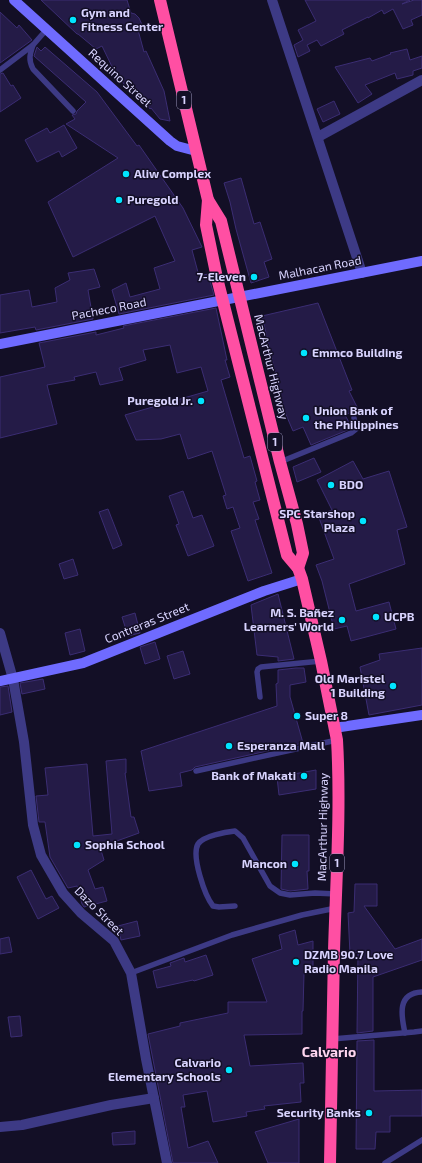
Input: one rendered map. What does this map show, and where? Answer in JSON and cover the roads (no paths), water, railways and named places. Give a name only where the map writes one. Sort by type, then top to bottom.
[{"type":"highway","name":"MacArthur Highway","points":[[160,0],[208,200],[221,221],[280,462],[297,524],[303,553],[300,573],[321,661],[337,740],[337,908],[334,944],[330,1163]]},
{"type":"highway","name":"MacArthur Highway","points":[[208,200],[206,225],[223,300],[287,555],[300,573]]},
{"type":"street","name":"Requino Street","points":[[14,0],[170,141],[177,146],[196,151]]},
{"type":"street","points":[[272,0],[362,273]]},
{"type":"street","points":[[318,137],[422,80]]},
{"type":"street","name":"Malhacan Road","points":[[223,300],[422,261]]},
{"type":"street","name":"Pacheco Road","points":[[0,344],[223,300]]},
{"type":"street","name":"Contreras Street","points":[[0,681],[83,663],[264,591],[300,573]]},
{"type":"street","name":"Dazo Street","points":[[0,633],[13,679],[24,742],[33,825],[41,855],[63,893],[81,913],[114,941],[131,973],[167,1163]]},
{"type":"street","points":[[334,728],[422,715]]},
{"type":"street","points":[[0,1127],[22,1125],[111,1105],[154,1098]]},
{"type":"lane","points":[[0,70],[33,45],[47,29]]},
{"type":"lane","points":[[33,45],[30,56],[30,63],[33,69],[73,111]]},
{"type":"lane","points":[[280,462],[351,433],[356,429],[354,418]]},
{"type":"lane","points":[[260,697],[257,672],[261,667],[321,661]]},
{"type":"lane","points":[[196,771],[337,740]]},
{"type":"lane","points":[[235,906],[219,908],[213,906],[209,902],[199,872],[196,850],[201,840],[224,832],[235,831],[243,838],[270,886],[280,893],[290,895],[315,893],[336,894]]},
{"type":"lane","points":[[131,973],[232,935],[302,915],[337,908]]},
{"type":"lane","points":[[405,1033],[403,1021],[404,1001],[408,996],[416,992],[422,992]]},
{"type":"lane","points":[[332,1039],[422,1031]]},
{"type":"lane","points":[[385,1163],[422,1140]]},
{"type":"place","name":"Gym and Fitness Center","points":[[73,20]]},
{"type":"place","name":"Aliw Complex","points":[[126,174]]},
{"type":"place","name":"Puregold","points":[[119,200]]},
{"type":"place","name":"7-Eleven","points":[[254,277]]},
{"type":"place","name":"Emmco Building","points":[[304,353]]},
{"type":"place","name":"Puregold Jr.","points":[[201,401]]},
{"type":"place","name":"Union Bank of the Philippines","points":[[306,418]]},
{"type":"place","name":"BDO","points":[[331,485]]},
{"type":"place","name":"SPC Starshop Plaza","points":[[363,521]]},
{"type":"place","name":"UCPB","points":[[376,617]]},
{"type":"place","name":"M. S. Bañez Learners' World","points":[[342,620]]},
{"type":"place","name":"Old Maristel 1 Building","points":[[393,686]]},
{"type":"place","name":"Super 8","points":[[297,716]]},
{"type":"place","name":"Esperanza Mall","points":[[229,746]]},
{"type":"place","name":"Bank of Makati","points":[[304,776]]},
{"type":"place","name":"Sophia School","points":[[77,845]]},
{"type":"place","name":"Mancon","points":[[295,864]]},
{"type":"place","name":"DZMB 90.7 Love Radio Manila","points":[[296,962]]},
{"type":"place","name":"Calvario Elementary Schools","points":[[229,1070]]},
{"type":"place","name":"Security Banks","points":[[369,1113]]},
{"type":"district","name":"Calvario","points":[[329,1052]]}]
